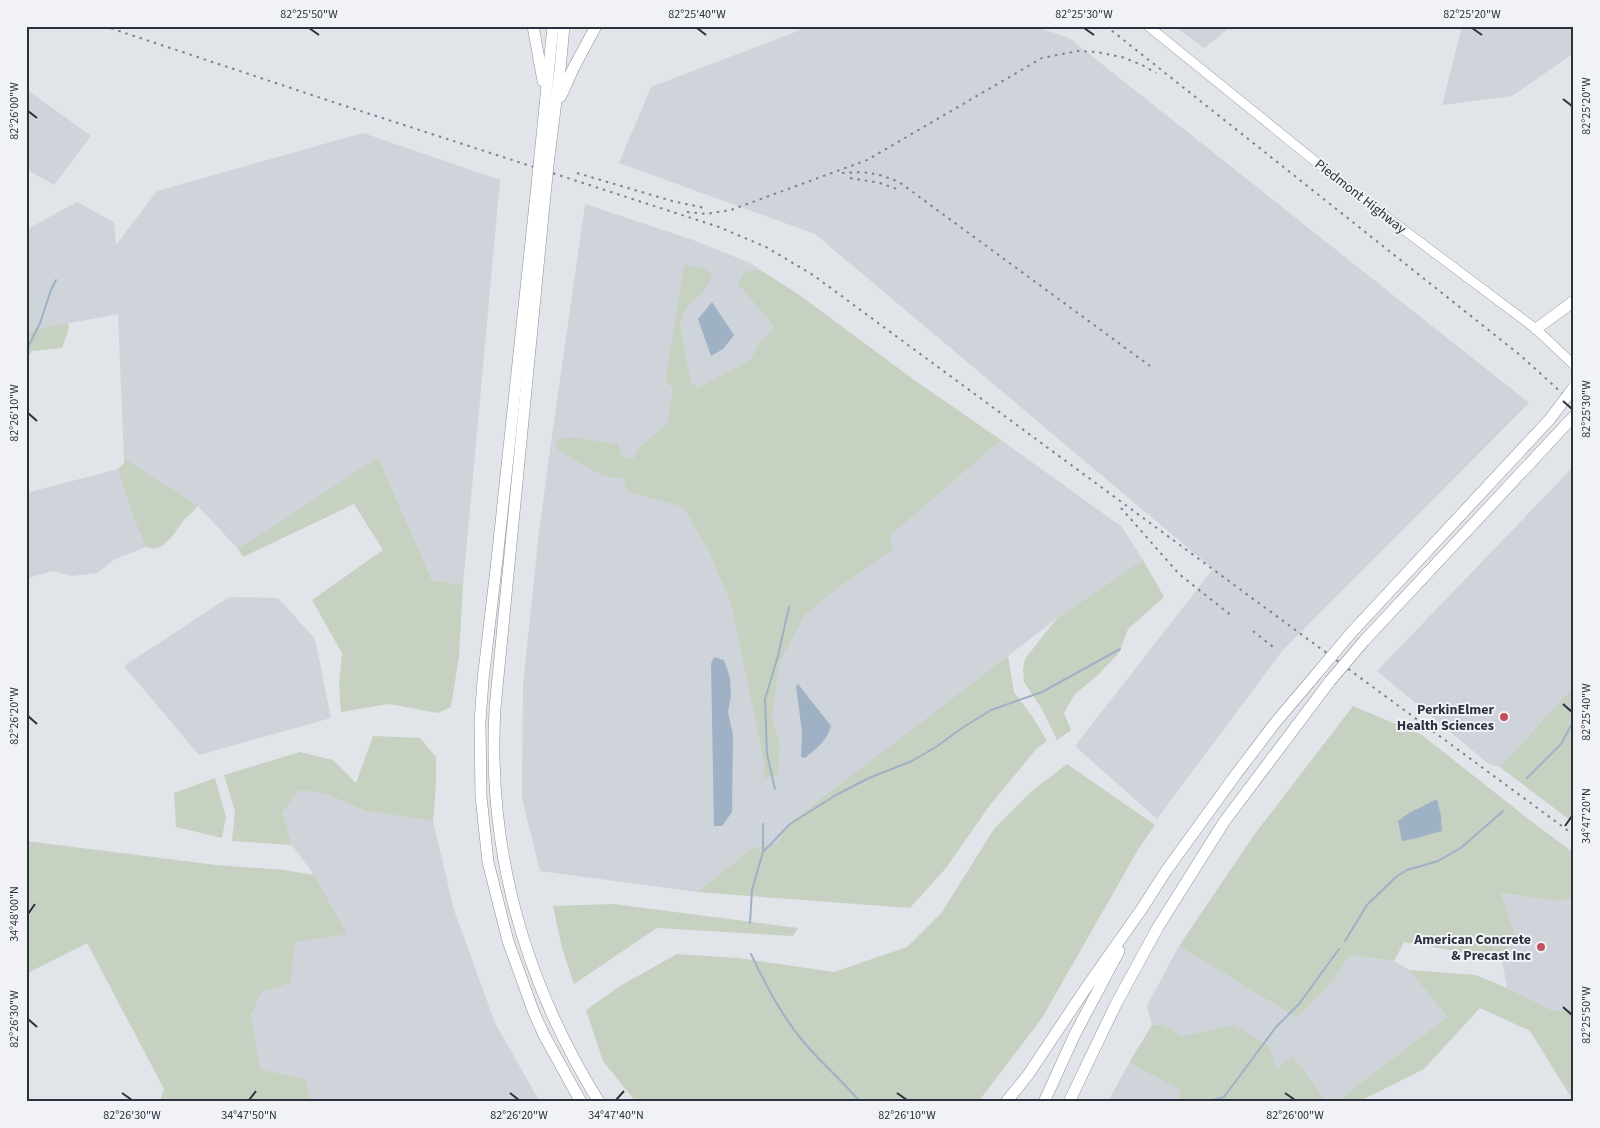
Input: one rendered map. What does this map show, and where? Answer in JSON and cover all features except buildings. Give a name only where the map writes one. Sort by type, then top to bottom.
[{"type":"highway","points":[[533,26],[541,61],[546,104]]},
{"type":"highway","points":[[553,26],[539,204],[483,680],[480,722],[481,796],[488,862],[508,941],[534,1013],[581,1102]]},
{"type":"highway","points":[[552,132],[564,26]]},
{"type":"highway","points":[[544,156],[562,94],[596,26]]},
{"type":"highway","points":[[539,204],[495,708],[493,758],[496,807],[508,881],[517,917],[541,988],[574,1059],[599,1102]]},
{"type":"highway","points":[[1536,329],[1574,301]]},
{"type":"highway","points":[[1547,422],[1574,387]]},
{"type":"highway","points":[[1009,1099],[1028,1075],[1166,871],[1275,723],[1351,633],[1574,393]]},
{"type":"highway","points":[[1069,1102],[1086,1062],[1143,953],[1224,822],[1330,680],[1364,641],[1574,416]]},
{"type":"highway","points":[[1044,1102],[1075,1034],[1141,910]]},
{"type":"highway","points":[[541,988],[565,1027],[600,1092],[608,1102]]},
{"type":"highway","points":[[1073,1102],[1086,1062]]},
{"type":"main road","name":"Piedmont Highway","points":[[1148,26],[1352,190],[1536,329],[1574,365]]},
{"type":"shaded area","points":[[811,26],[1034,26],[1069,38],[1529,403],[1282,651],[1157,819],[1075,746],[1213,569],[815,234],[619,163],[651,87]]},
{"type":"shaded area","points":[[1174,26],[1232,26],[1204,48]]},
{"type":"shaded area","points":[[1462,26],[1574,26],[1574,53],[1512,96],[1442,105]]},
{"type":"shaded area","points":[[26,89],[91,136],[54,185],[26,169]]},
{"type":"shaded area","points":[[363,133],[500,180],[463,585],[432,580],[378,457],[238,549],[198,506],[124,458],[118,314],[33,330],[26,334],[26,230],[77,202],[114,222],[116,245],[157,191]]},
{"type":"shaded area","points":[[585,204],[693,240],[750,263],[760,270],[746,271],[737,283],[774,327],[758,345],[750,360],[697,388],[691,381],[680,325],[687,307],[709,283],[679,298],[665,380],[673,389],[667,423],[639,447],[634,459],[622,456],[603,476],[624,479],[627,492],[683,507],[709,552],[731,604],[764,763],[763,778],[780,741],[772,719],[780,661],[806,614],[890,536],[1001,440],[1122,527],[1143,560],[1057,618],[787,825],[778,843],[752,848],[697,892],[540,871],[522,799],[523,685],[539,532]]},
{"type":"shaded area","points":[[1574,466],[1574,686],[1500,767],[1490,765],[1377,671]]},
{"type":"shaded area","points":[[118,469],[133,517],[146,547],[115,559],[97,573],[72,576],[53,571],[31,577],[26,582],[26,493]]},
{"type":"shaded area","points":[[229,597],[278,598],[315,639],[331,718],[199,755],[124,666]]},
{"type":"shaded area","points":[[299,790],[326,794],[366,811],[433,821],[454,910],[495,1023],[540,1102],[312,1102],[305,1079],[260,1069],[251,1013],[262,992],[291,983],[295,942],[314,875],[292,845],[282,813]]},
{"type":"shaded area","name":"American Concrete & Precast Inc","points":[[1501,893],[1557,901],[1574,898],[1574,1009],[1554,1011],[1507,988],[1502,959],[1515,934]]},
{"type":"shaded area","points":[[1179,946],[1297,1018],[1333,981],[1350,955],[1394,961],[1409,970],[1447,1017],[1336,1102],[1327,1102],[1294,1057],[1277,1069],[1183,1036],[1162,1025],[1152,1025],[1147,1006]]},
{"type":"shaded area","points":[[1129,1063],[1180,1090],[1179,1102],[1108,1102]]},
{"type":"green space","points":[[684,265],[703,268],[712,275],[702,293],[687,307],[680,325],[691,381],[697,388],[750,360],[758,345],[774,327],[737,283],[746,271],[760,270],[798,294],[917,382],[1001,440],[890,536],[893,549],[832,592],[806,614],[780,661],[772,719],[780,741],[778,774],[763,779],[764,763],[731,604],[709,552],[683,507],[627,492],[624,479],[603,476],[559,451],[555,441],[569,437],[618,444],[622,456],[633,459],[639,447],[667,423],[673,389],[665,380]]},
{"type":"green space","points":[[68,323],[69,328],[62,348],[32,351],[26,358],[26,334],[33,330]]},
{"type":"green space","points":[[378,457],[432,580],[463,585],[459,656],[451,707],[438,713],[389,704],[341,712],[339,684],[342,653],[312,600],[383,550],[354,504],[243,557],[238,549]]},
{"type":"green space","points":[[124,458],[198,506],[164,545],[153,548],[146,547],[133,517],[118,469],[124,463]]},
{"type":"green space","points":[[1143,560],[1164,597],[1128,629],[1119,653],[1098,675],[1075,694],[1064,713],[1071,730],[1057,740],[1042,709],[1024,682],[1023,669],[1025,659],[1057,618]]},
{"type":"green space","points":[[1008,656],[1014,692],[1032,716],[1047,741],[1037,748],[990,805],[946,868],[910,908],[697,892],[752,848],[777,843],[787,825]]},
{"type":"green space","points":[[1574,686],[1574,823],[1500,767]]},
{"type":"green space","points":[[1353,706],[1422,735],[1574,853],[1574,898],[1558,901],[1501,893],[1515,934],[1502,959],[1404,942],[1394,961],[1350,955],[1333,981],[1297,1018],[1179,946],[1254,835]]},
{"type":"green space","points":[[373,736],[420,738],[436,757],[433,821],[366,811],[326,794],[299,790],[282,813],[292,845],[232,841],[235,812],[224,775],[300,752],[333,760],[356,783]]},
{"type":"green space","points":[[1067,764],[1155,825],[1139,848],[1042,1018],[978,1102],[636,1102],[603,1061],[586,1010],[620,986],[677,954],[738,958],[834,972],[907,947],[942,912],[994,829],[1032,791]]},
{"type":"green space","points":[[215,778],[226,817],[222,838],[176,827],[174,793]]},
{"type":"green space","points":[[26,841],[216,865],[284,870],[314,875],[347,934],[295,942],[291,983],[262,992],[251,1014],[260,1069],[305,1079],[312,1102],[160,1102],[164,1089],[87,943],[26,974]]},
{"type":"green space","points":[[613,904],[798,928],[793,936],[657,928],[574,984],[562,948],[553,906]]},
{"type":"green space","points":[[1409,970],[1476,975],[1554,1011],[1574,1009],[1574,1102],[1530,1031],[1480,1008],[1424,1069],[1362,1100],[1363,1102],[1336,1102],[1447,1017]]},
{"type":"green space","points":[[1152,1025],[1162,1025],[1183,1036],[1234,1025],[1269,1046],[1277,1069],[1293,1056],[1327,1102],[1179,1102],[1180,1090],[1129,1063]]},
{"type":"water","points":[[712,302],[734,335],[723,349],[711,356],[698,319]]},
{"type":"water","points":[[714,657],[724,660],[730,678],[731,696],[728,712],[733,735],[732,812],[722,826],[714,826],[711,664]]},
{"type":"water","points":[[798,684],[831,726],[824,740],[805,758],[801,757],[802,732],[796,686]]},
{"type":"water","points":[[1437,799],[1442,831],[1402,841],[1398,821],[1409,813]]},
{"type":"waterway","points":[[26,351],[40,323],[56,280]]},
{"type":"waterway","points":[[775,789],[767,754],[765,699],[778,656],[789,607]]},
{"type":"waterway","points":[[763,852],[790,824],[836,795],[869,778],[912,761],[991,710],[1042,692],[1120,649]]},
{"type":"waterway","points":[[1527,778],[1561,744],[1574,720]]},
{"type":"waterway","points":[[1345,941],[1367,905],[1396,877],[1407,870],[1438,861],[1462,847],[1503,811]]},
{"type":"waterway","points":[[750,923],[752,890],[763,852],[763,824]]},
{"type":"waterway","points":[[1205,1102],[1224,1097],[1276,1027],[1299,1004],[1339,949]]},
{"type":"waterway","points":[[751,954],[774,999],[794,1030],[860,1102]]},
{"type":"railway","points":[[104,26],[719,227],[766,247],[813,275],[1574,835]]},
{"type":"railway","points":[[1106,26],[1520,355],[1574,404]]},
{"type":"railway","points":[[687,212],[706,214],[731,210],[867,160],[1042,58],[1078,51],[1097,52],[1122,57],[1156,73]]},
{"type":"railway","points":[[577,173],[672,201],[705,208]]},
{"type":"railway","points":[[842,173],[872,173],[899,182],[1150,366]]},
{"type":"railway","points":[[850,178],[880,183],[897,189]]},
{"type":"railway","points":[[1121,508],[1179,574],[1232,616]]},
{"type":"railway","points":[[1253,631],[1273,647]]},
{"type":"place","name":"PerkinElmer Health Sciences","points":[[1504,717]]},
{"type":"place","name":"American Concrete & Precast Inc","points":[[1541,947]]}]
